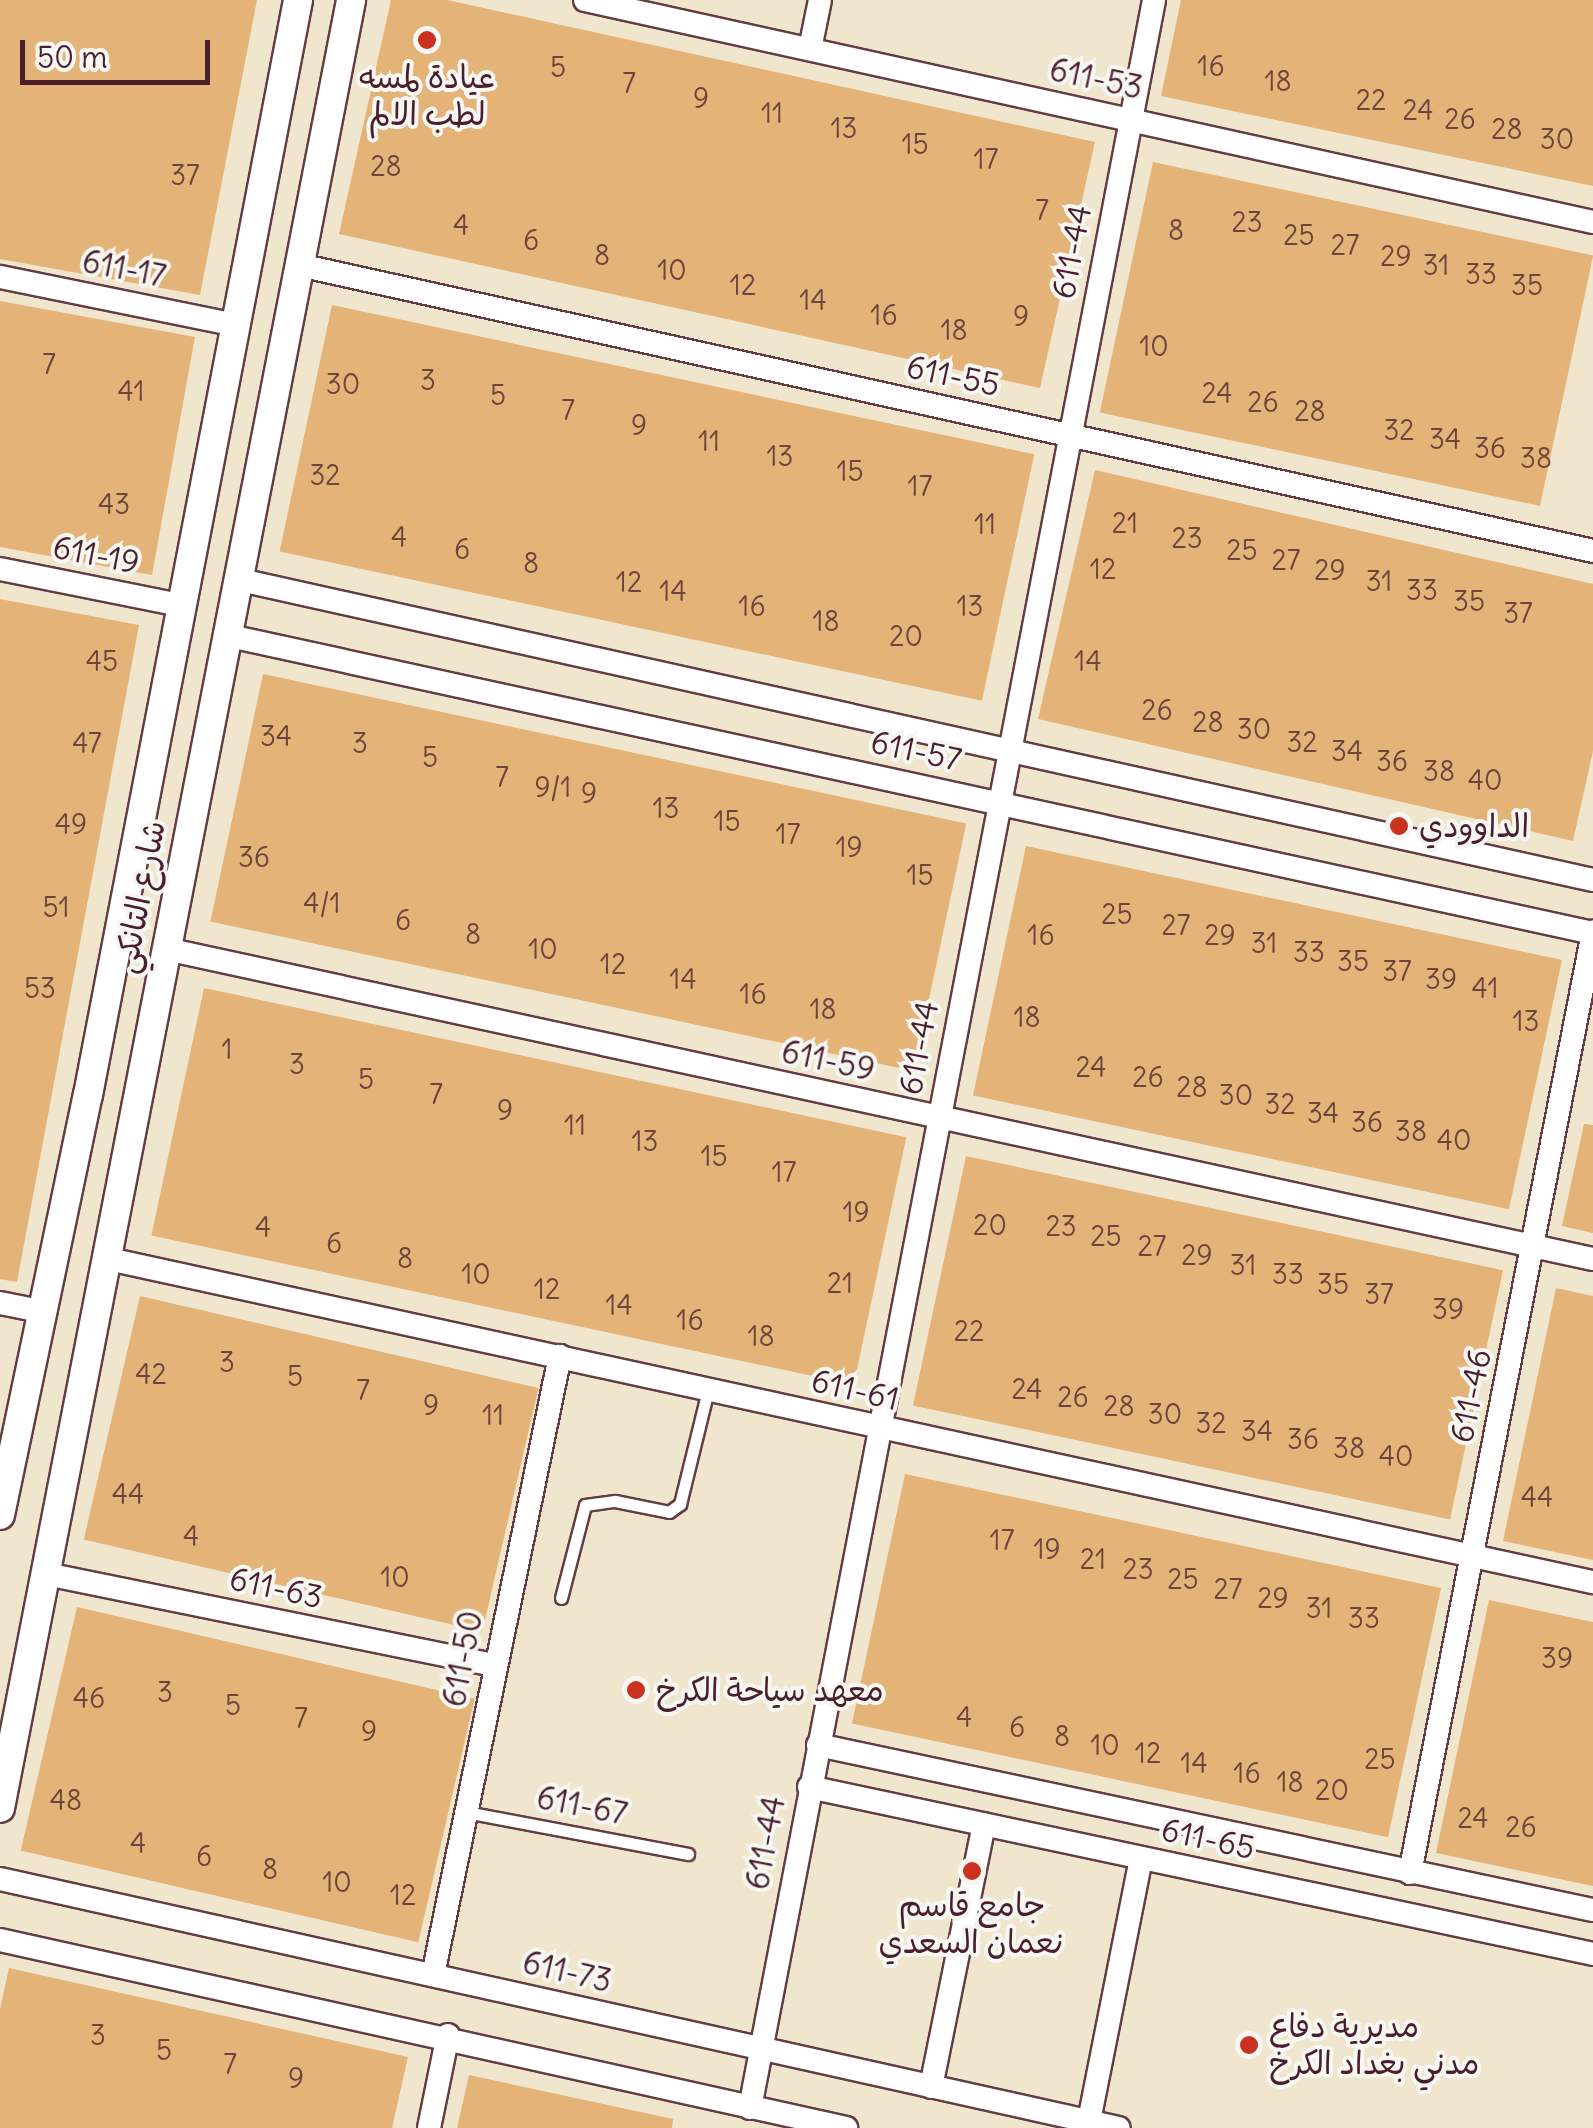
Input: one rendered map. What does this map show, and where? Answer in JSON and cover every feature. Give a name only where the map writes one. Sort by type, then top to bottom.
[{"type":"street","name":"شارع التانكي","points":[[0,1514],[88,1095],[298,0]]},
{"type":"street","name":"شارع التانكي","points":[[0,1808],[253,484],[351,0]]},
{"type":"street","name":"611-53","points":[[585,0],[1593,222]]},
{"type":"street","points":[[810,50],[820,0]]},
{"type":"street","name":"611-44","points":[[750,2108],[1154,0]]},
{"type":"street","name":"611-55","points":[[299,264],[1593,551]]},
{"type":"street","name":"611-17","points":[[0,278],[236,325]]},
{"type":"street","points":[[205,476],[253,484]]},
{"type":"street","name":"611-19","points":[[0,569],[180,605]]},
{"type":"street","name":"611-57","points":[[236,579],[1593,880]]},
{"type":"street","name":"611-57","points":[[225,635],[1593,932]]},
{"type":"street","name":"611-46","points":[[1410,1873],[1593,932]]},
{"type":"street","name":"611-59","points":[[166,949],[1593,1259]]},
{"type":"street","points":[[88,1095],[134,1105]]},
{"type":"street","name":"611-61","points":[[104,1258],[1593,1582]]},
{"type":"street","points":[[0,1303],[40,1311]]},
{"type":"street","name":"611-50","points":[[433,1975],[560,1356]]},
{"type":"street","name":"611-63","points":[[46,1574],[494,1666]]},
{"type":"street","name":"611-65","points":[[818,1744],[1593,1910]]},
{"type":"street","name":"611-65","points":[[809,1787],[1593,1954]]},
{"type":"street","points":[[932,2087],[984,1824]]},
{"type":"street","points":[[1089,2121],[1141,1858]]},
{"type":"street","name":"611-73","points":[[0,1879],[1119,2128]]},
{"type":"street","points":[[0,1940],[448,2035],[846,2128]]},
{"type":"street","points":[[429,2128],[448,2035]]},
{"type":"lane","points":[[561,1598],[585,1505],[614,1501],[668,1512],[680,1504],[708,1390]]},
{"type":"lane","name":"611-67","points":[[466,1812],[688,1854]]},
{"type":"building","points":[[0,0],[257,0],[200,295],[0,259]]},
{"type":"building","points":[[391,0],[447,0],[1095,142],[1040,388],[339,234]]},
{"type":"building","points":[[1181,0],[1593,0],[1593,186],[1161,96]]},
{"type":"building","points":[[1153,162],[1593,256],[1540,506],[1100,412]]},
{"type":"building","points":[[0,301],[195,337],[152,575],[0,547]]},
{"type":"building","points":[[332,305],[1034,454],[982,701],[280,551]]},
{"type":"building","points":[[1095,470],[1593,584],[1593,751],[1573,841],[1038,719]]},
{"type":"building","points":[[0,599],[139,625],[17,1282],[0,1279]]},
{"type":"building","points":[[263,674],[966,823],[914,1071],[210,921]]},
{"type":"building","points":[[1026,846],[1562,960],[1509,1209],[973,1095]]},
{"type":"building","points":[[204,988],[906,1137],[854,1385],[151,1235]]},
{"type":"building","points":[[1584,1124],[1593,1125],[1593,1233],[1562,1226]]},
{"type":"building","points":[[966,1156],[1503,1270],[1450,1520],[913,1405]]},
{"type":"building","points":[[1556,1288],[1593,1296],[1593,1560],[1503,1541]]},
{"type":"building","points":[[140,1296],[539,1388],[482,1632],[84,1540]]},
{"type":"building","points":[[905,1474],[1441,1588],[1388,1837],[852,1723]]},
{"type":"building","points":[[1489,1600],[1593,1622],[1593,1886],[1436,1853]]},
{"type":"building","points":[[77,1607],[475,1699],[418,1942],[21,1851]]},
{"type":"building","points":[[9,1968],[408,2057],[392,2128],[0,2128],[0,2009]]},
{"type":"building","points":[[469,2075],[673,2119],[672,2128],[457,2128]]},
{"type":"place","name":"عيادة لمسه لطب الالم","points":[[427,40]]},
{"type":"place","name":"الداوودي","points":[[1399,826]]},
{"type":"place","name":"معهد سياحة الكرخ","points":[[636,1690]]},
{"type":"place","name":"جامع قاسم نعمان السعدي","points":[[972,1871]]},
{"type":"place","name":"مديرية دفاع مدني بغداد الكرخ","points":[[1249,2045]]}]
